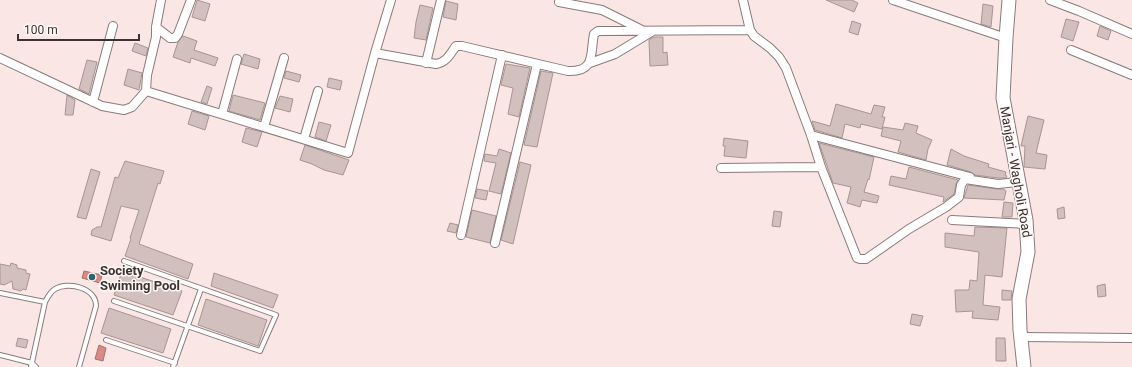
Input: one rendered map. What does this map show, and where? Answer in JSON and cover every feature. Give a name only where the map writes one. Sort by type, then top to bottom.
[{"type":"main road","name":"Manjari - Wagholi Road","points":[[1009,0],[1003,98],[1026,224],[1028,252],[1020,299],[1024,367]]},
{"type":"street","points":[[0,58],[102,106],[124,110],[132,107],[146,91],[161,0]]},
{"type":"street","points":[[156,27],[170,38],[175,38],[178,34],[191,0]]},
{"type":"street","points":[[146,91],[348,152],[375,53],[392,0]]},
{"type":"street","points":[[426,62],[441,0]]},
{"type":"street","points":[[742,0],[750,30],[754,36],[770,48],[783,62],[811,135],[821,167],[857,258],[863,260],[909,229],[946,207],[959,197],[961,185],[964,179],[998,184],[1019,182]]},
{"type":"street","points":[[893,0],[1006,38]]},
{"type":"street","points":[[1050,0],[1132,34]]},
{"type":"street","points":[[559,2],[602,10],[643,31]]},
{"type":"street","points":[[93,102],[113,26]]},
{"type":"street","points":[[375,53],[436,64],[442,63],[456,46],[459,46],[576,72],[587,67],[590,63],[615,54],[654,30]]},
{"type":"street","points":[[590,63],[596,32],[654,30],[750,30]]},
{"type":"street","points":[[1070,50],[1132,75]]},
{"type":"street","points":[[461,234],[502,56]]},
{"type":"street","points":[[222,114],[237,58]]},
{"type":"street","points":[[264,127],[284,58]]},
{"type":"street","points":[[494,243],[537,64]]},
{"type":"street","points":[[304,139],[318,91]]},
{"type":"street","points":[[811,135],[998,184]]},
{"type":"street","points":[[721,168],[821,167]]},
{"type":"street","points":[[952,220],[1026,224]]},
{"type":"street","points":[[1021,336],[1132,338]]},
{"type":"lane","points":[[114,301],[260,351],[276,315],[124,261]]},
{"type":"lane","points":[[32,365],[45,302],[48,295],[54,290],[65,285],[86,290],[96,301],[96,306],[79,367]]},
{"type":"lane","points":[[106,340],[174,365],[201,289]]},
{"type":"lane","points":[[0,293],[45,302]]},
{"type":"lane","points":[[0,355],[36,367]]},
{"type":"shaded area","name":"Society Swiming Pool","points":[[84,271],[102,275],[100,283],[82,278]]},
{"type":"shaded area","points":[[99,345],[106,348],[103,361],[95,359]]},
{"type":"building","points":[[197,0],[210,4],[205,21],[192,17]]},
{"type":"building","points":[[826,0],[852,0],[858,3],[854,12]]},
{"type":"building","points":[[446,1],[458,4],[456,20],[443,17]]},
{"type":"building","points":[[983,4],[993,6],[991,27],[981,24]]},
{"type":"building","points":[[420,5],[433,8],[426,40],[414,38]]},
{"type":"building","points":[[1066,19],[1079,22],[1073,41],[1061,37]]},
{"type":"building","points":[[852,21],[861,24],[858,35],[849,32]]},
{"type":"building","points":[[1100,26],[1111,31],[1108,40],[1097,36]]},
{"type":"building","points":[[183,36],[197,41],[194,50],[218,58],[215,66],[191,58],[190,63],[173,57],[178,42]]},
{"type":"building","points":[[654,37],[663,37],[663,53],[667,52],[668,65],[650,66],[649,40]]},
{"type":"building","points":[[135,43],[148,48],[146,56],[132,51]]},
{"type":"building","points":[[244,54],[260,59],[258,69],[241,64]]},
{"type":"building","points":[[87,60],[97,62],[89,94],[79,89]]},
{"type":"building","points":[[506,64],[530,68],[519,117],[508,114],[513,88],[501,85]]},
{"type":"building","points":[[128,69],[142,73],[139,90],[124,85]]},
{"type":"building","points":[[286,71],[301,75],[299,82],[284,78]]},
{"type":"building","points":[[541,71],[553,73],[537,147],[524,145]]},
{"type":"building","points":[[329,78],[342,81],[340,90],[327,87]]},
{"type":"building","points":[[207,86],[212,88],[207,104],[201,102]]},
{"type":"building","points":[[67,95],[75,100],[73,115],[65,115]]},
{"type":"building","points":[[233,95],[265,103],[260,120],[229,111]]},
{"type":"building","points":[[280,96],[293,99],[290,112],[275,108]]},
{"type":"building","points":[[836,104],[871,114],[874,105],[885,107],[882,117],[885,117],[882,129],[861,124],[860,128],[845,124],[842,138],[815,130],[812,121],[830,126]]},
{"type":"building","points":[[192,111],[209,116],[205,130],[188,124]]},
{"type":"building","points":[[1028,116],[1044,120],[1036,153],[1047,155],[1045,169],[1024,167],[1025,146],[1021,146]]},
{"type":"building","points":[[319,122],[331,125],[326,141],[315,137]]},
{"type":"building","points":[[905,123],[918,126],[916,133],[932,140],[928,149],[926,160],[898,152],[901,141],[881,136],[883,127],[903,130]]},
{"type":"building","points":[[246,128],[262,132],[257,147],[242,142]]},
{"type":"building","points":[[724,138],[748,141],[746,158],[724,156]]},
{"type":"building","points":[[819,143],[874,157],[869,180],[868,179],[864,192],[879,196],[877,203],[862,200],[860,207],[847,203],[851,187],[833,183]]},
{"type":"building","points":[[305,145],[349,160],[343,175],[324,170],[300,160]]},
{"type":"building","points":[[499,149],[511,153],[501,194],[489,191],[496,163],[484,161],[485,154],[497,156]]},
{"type":"building","points":[[951,149],[964,156],[989,164],[988,167],[1006,172],[1006,178],[975,175],[971,172],[947,165]]},
{"type":"building","points":[[125,161],[164,171],[160,184],[158,183],[139,244],[193,264],[188,279],[125,256],[139,210],[121,206],[111,241],[91,235],[92,230],[97,227],[101,227],[115,177],[118,178]]},
{"type":"building","points":[[520,162],[531,165],[513,244],[501,240]]},
{"type":"building","points":[[909,167],[958,180],[954,194],[943,202],[944,197],[889,185],[891,176],[906,179]]},
{"type":"building","points":[[91,169],[100,172],[86,219],[77,217]]},
{"type":"building","points":[[968,185],[1003,189],[1006,191],[1004,200],[964,198]]},
{"type":"building","points":[[477,189],[488,191],[486,200],[475,198]]},
{"type":"building","points":[[1004,202],[1013,203],[1012,217],[1002,217]]},
{"type":"building","points":[[1064,207],[1065,218],[1058,219],[1057,209]]},
{"type":"building","points":[[472,210],[496,216],[490,243],[466,237]]},
{"type":"building","points":[[774,211],[782,212],[780,227],[772,226]]},
{"type":"building","points":[[450,223],[458,225],[456,233],[447,231]]},
{"type":"building","points":[[975,227],[1007,228],[1002,277],[985,275],[983,305],[1000,307],[998,320],[972,318],[973,311],[956,312],[955,290],[969,290],[970,280],[977,281],[979,252],[945,247],[945,233],[974,236]]},
{"type":"building","points":[[11,263],[17,265],[17,268],[26,270],[26,273],[30,274],[26,290],[23,289],[21,291],[13,289],[12,281],[4,285],[0,284],[0,264],[10,266]]},
{"type":"building","points":[[122,271],[182,291],[173,315],[114,295]]},
{"type":"building","points":[[214,273],[278,295],[273,308],[211,286]]},
{"type":"building","points":[[1105,284],[1106,296],[1098,297],[1097,286]]},
{"type":"building","points":[[1002,290],[1012,291],[1011,300],[1002,300]]},
{"type":"building","points":[[206,299],[267,320],[258,346],[198,325]]},
{"type":"building","points":[[109,308],[171,329],[163,353],[101,333]]},
{"type":"building","points":[[912,314],[923,316],[920,326],[910,324]]},
{"type":"building","points":[[18,338],[28,340],[26,348],[16,346]]},
{"type":"building","points":[[996,338],[1005,338],[1006,361],[996,361]]},
{"type":"place","name":"Society Swiming Pool","points":[[92,277]]}]
